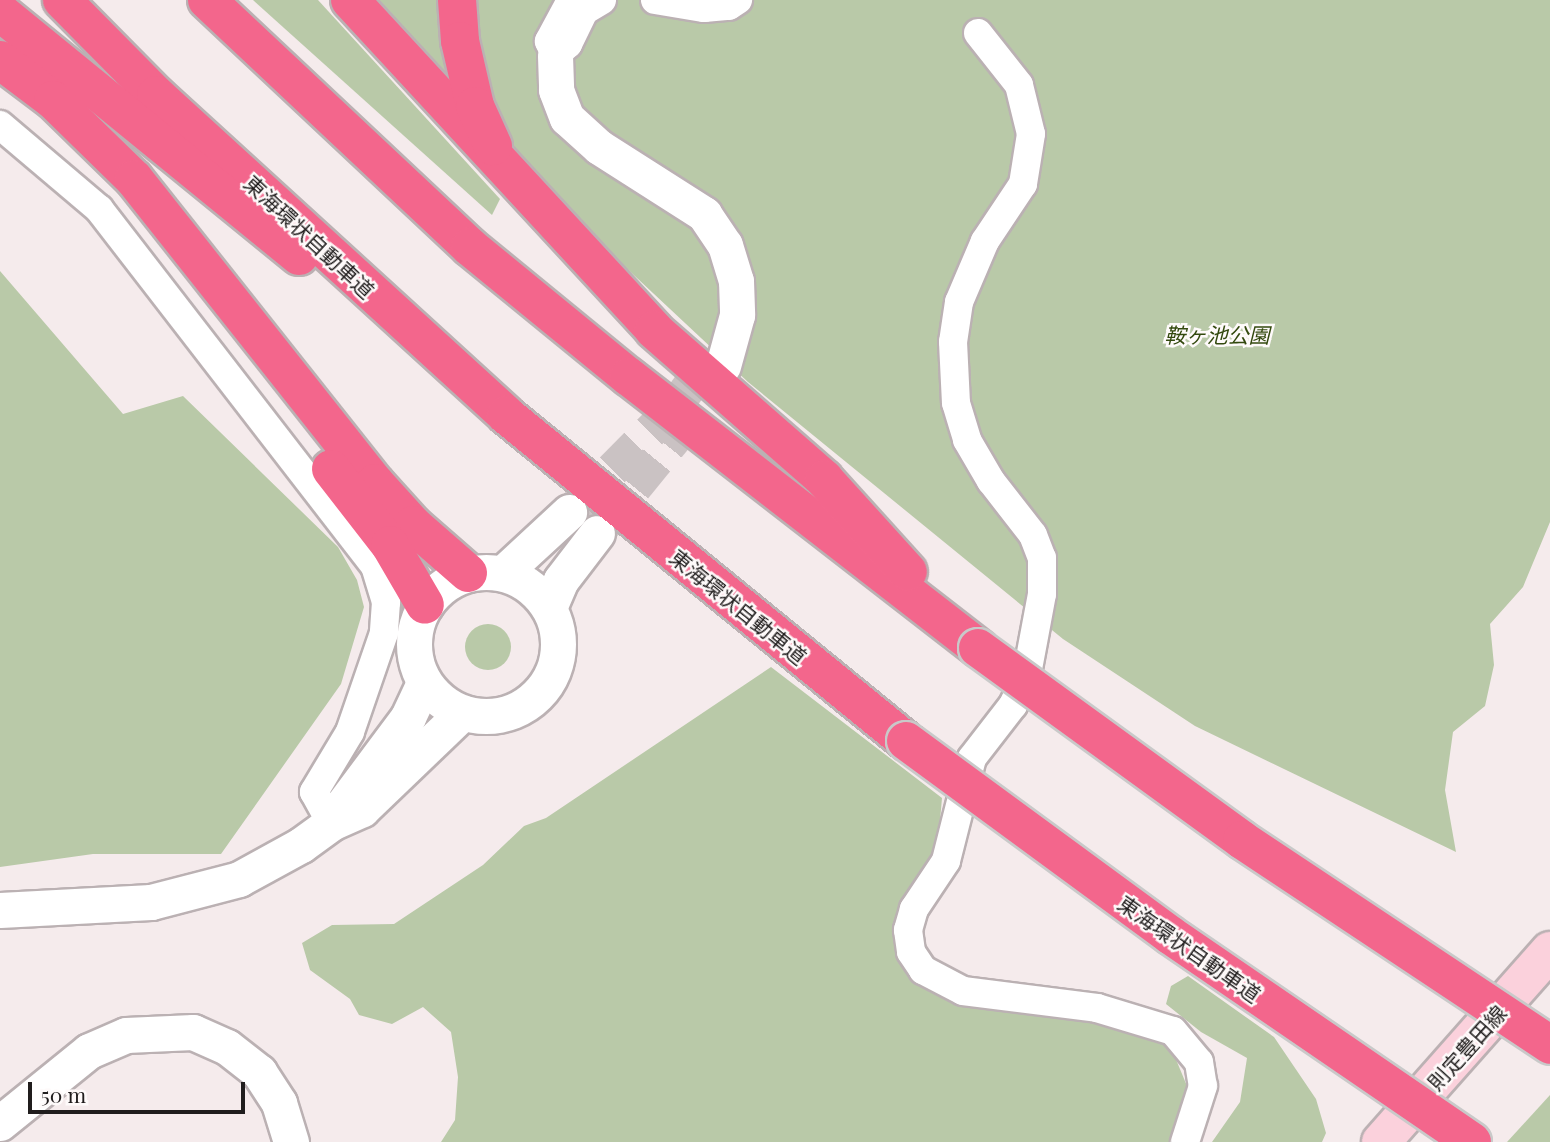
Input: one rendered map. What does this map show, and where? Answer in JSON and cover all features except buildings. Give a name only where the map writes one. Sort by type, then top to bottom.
[{"type":"highway","name":"東海環状自動車道","points":[[62,0],[156,95],[506,415],[906,741],[1170,936],[1472,1142]]},
{"type":"highway","points":[[207,0],[470,247],[629,377],[978,648],[1242,840],[1550,1045]]},
{"type":"highway","points":[[350,0],[536,206],[654,330],[824,479],[978,648]]},
{"type":"highway","points":[[457,0],[460,41],[475,106],[499,160],[536,206]]},
{"type":"highway","points":[[0,12],[222,197],[506,415]]},
{"type":"highway","points":[[0,61],[53,100],[134,179],[375,483],[413,525],[486,573]]},
{"type":"highway","points":[[0,89],[61,139],[138,226],[390,545],[425,605]]},
{"type":"main road","name":"則定豊田線","points":[[1381,1142],[1550,951]]},
{"type":"street","points":[[571,0],[549,41],[555,56],[556,90],[567,118],[599,147],[704,214],[725,245],[736,281],[737,315],[717,361]]},
{"type":"street","points":[[555,56],[568,44],[584,11],[602,0]]},
{"type":"street","points":[[655,0],[705,8],[729,6],[738,0]]},
{"type":"street","points":[[978,33],[1019,85],[1031,134],[1023,184],[985,241],[959,302],[953,342],[956,403],[967,440],[991,481],[1033,535],[1042,558],[1042,594],[1027,674],[1013,705],[972,758],[946,861],[914,909],[908,930],[911,952],[923,971],[962,991],[1097,1008],[1173,1031],[1199,1062],[1203,1086],[1185,1142]]},
{"type":"street","points":[[0,125],[99,209],[375,566],[386,602],[384,633],[350,732],[314,792],[331,822]]},
{"type":"street","points":[[486,573],[537,592],[550,608],[558,650],[542,690],[505,714],[462,713],[440,701],[424,683],[413,644],[425,605],[451,580],[486,573],[569,512]]},
{"type":"street","points":[[550,608],[561,580],[597,533]]},
{"type":"street","points":[[331,822],[408,717],[424,683]]},
{"type":"street","points":[[0,910],[95,907],[200,891],[271,863],[331,822],[362,809],[462,713]]},
{"type":"street","points":[[0,1123],[89,1051],[126,1035],[193,1032],[227,1047],[259,1072],[279,1103],[291,1142]]},
{"type":"green space","points":[[253,0],[318,0],[500,199],[492,215]]},
{"type":"green space","name":"鞍ヶ池公園","points":[[340,0],[1550,0],[1550,522],[1523,587],[1490,624],[1494,665],[1485,706],[1453,732],[1445,790],[1456,852],[1195,726],[1063,639],[748,382]]},
{"type":"green space","points":[[0,271],[123,414],[183,396],[338,547],[357,580],[364,607],[341,684],[221,854],[93,854],[0,867]]},
{"type":"green space","points":[[488,624],[504,631],[511,647],[504,663],[488,670],[472,663],[465,647],[472,631]]},
{"type":"green space","points":[[771,667],[942,798],[938,843],[902,902],[897,934],[903,968],[914,983],[959,1003],[1094,1019],[1170,1045],[1187,1086],[1170,1142],[441,1142],[455,1120],[458,1077],[451,1032],[423,1007],[392,1024],[359,1015],[350,999],[310,970],[302,943],[332,925],[394,924],[483,865],[524,826],[546,818]]},
{"type":"green space","points":[[1188,976],[1274,1037],[1316,1099],[1326,1133],[1322,1142],[1212,1142],[1240,1102],[1247,1058],[1201,1032],[1166,1004],[1171,986]]},
{"type":"green space","points":[[1550,1095],[1550,1142],[1507,1142]]},
{"type":"tunnel","points":[[575,507],[676,405],[711,356]]},
{"type":"tunnel","points":[[601,528],[685,425]]}]
